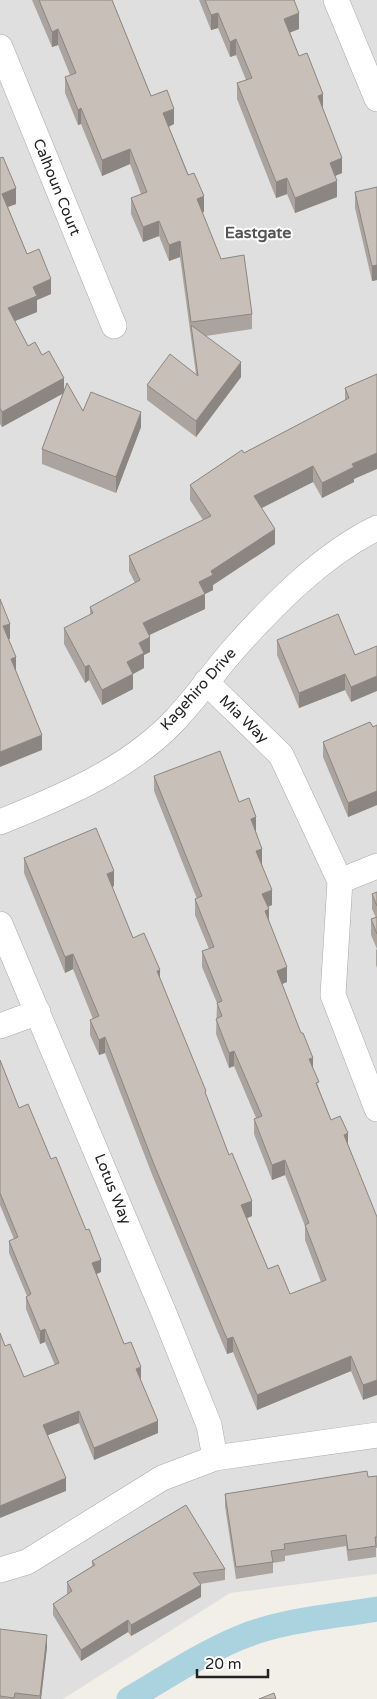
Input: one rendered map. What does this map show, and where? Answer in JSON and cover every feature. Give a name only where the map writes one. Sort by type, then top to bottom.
[{"type":"street","points":[[336,0],[377,99]]},
{"type":"street","name":"Calhoun Court","points":[[0,47],[114,326]]},
{"type":"street","name":"Kagehiro Drive","points":[[0,822],[52,802],[131,757],[174,721],[234,649],[312,570],[360,536],[377,528]]},
{"type":"street","name":"Mia Way","points":[[206,682],[281,755],[340,881]]},
{"type":"street","points":[[377,866],[340,881],[333,996],[377,1108]]},
{"type":"street","name":"Lotus Way","points":[[0,924],[209,1425],[215,1458]]},
{"type":"street","points":[[0,1026],[38,1012]]},
{"type":"street","points":[[0,1570],[27,1562],[162,1478],[215,1458],[377,1435]]},
{"type":"shaded area","points":[[0,0],[377,0],[377,1574],[230,1593],[63,1699],[0,1699]]},
{"type":"building","points":[[39,0],[112,0],[151,96],[167,90],[174,109],[163,113],[188,175],[194,173],[204,196],[197,199],[221,259],[244,255],[252,314],[191,322],[180,241],[169,245],[159,221],[143,227],[131,198],[147,192],[130,149],[102,160],[81,108],[78,110],[65,77],[76,73],[58,29],[52,32]]},
{"type":"building","points":[[205,0],[294,0],[299,13],[284,19],[299,56],[307,53],[323,94],[318,96],[342,158],[330,163],[337,181],[295,198],[287,178],[276,182],[237,83],[252,78],[236,39],[230,42],[218,13],[211,15]]},
{"type":"building","points":[[3,157],[16,188],[2,194],[27,254],[39,249],[51,279],[33,287],[37,296],[8,308],[28,346],[35,342],[42,355],[49,351],[64,378],[2,412],[0,408],[0,158]]},
{"type":"building","points":[[377,187],[377,265],[372,266],[355,192]]},
{"type":"building","points":[[191,325],[241,362],[196,421],[147,385],[170,354],[198,376]]},
{"type":"building","points":[[377,374],[377,453],[352,464],[354,467],[322,483],[313,466],[254,496],[275,529],[211,571],[213,575],[199,582],[205,594],[143,623],[150,637],[139,643],[144,653],[127,662],[133,674],[102,690],[89,665],[85,667],[64,628],[93,613],[90,607],[140,580],[129,556],[211,516],[190,485],[242,450],[244,453],[349,398],[345,388]]},
{"type":"building","points":[[67,383],[83,411],[91,392],[141,412],[116,477],[42,449]]},
{"type":"building","points":[[0,599],[10,624],[3,626],[16,657],[11,659],[42,735],[0,752]]},
{"type":"building","points":[[338,614],[355,655],[377,646],[377,676],[351,687],[345,674],[299,693],[277,640]]},
{"type":"building","points":[[370,722],[373,727],[377,725],[377,791],[348,803],[323,742]]},
{"type":"building","points":[[220,751],[239,802],[249,798],[256,817],[251,819],[262,849],[256,851],[272,890],[262,894],[269,909],[265,911],[287,967],[277,971],[301,1033],[303,1033],[313,1058],[309,1059],[319,1082],[316,1083],[331,1120],[340,1116],[348,1133],[344,1135],[377,1217],[377,1380],[363,1385],[351,1356],[257,1395],[233,1337],[227,1339],[153,1162],[105,1037],[99,1040],[90,1020],[99,1016],[73,954],[65,957],[24,858],[96,828],[114,871],[107,874],[133,938],[144,933],[160,970],[157,971],[206,1091],[229,1155],[232,1153],[252,1201],[241,1205],[268,1269],[278,1265],[290,1294],[326,1280],[305,1225],[309,1223],[285,1160],[272,1165],[254,1119],[262,1116],[234,1051],[229,1053],[216,1019],[222,1016],[217,1003],[222,1001],[202,951],[214,947],[195,899],[202,896],[154,776]]},
{"type":"building","points":[[377,892],[377,906],[372,894]]},
{"type":"building","points":[[377,917],[377,934],[371,919]]},
{"type":"building","points":[[0,1060],[19,1108],[28,1104],[51,1159],[56,1157],[86,1230],[89,1229],[101,1260],[92,1263],[124,1344],[131,1342],[141,1367],[136,1369],[158,1421],[94,1448],[79,1411],[43,1425],[66,1478],[0,1506],[0,1333],[5,1346],[10,1344],[24,1377],[59,1363],[45,1329],[40,1331],[26,1297],[31,1294],[9,1241],[18,1237],[0,1193]]},
{"type":"building","points":[[367,1471],[368,1477],[377,1476],[376,1546],[348,1550],[346,1535],[284,1544],[285,1549],[271,1551],[273,1562],[236,1567],[225,1494]]},
{"type":"building","points":[[186,1505],[225,1569],[193,1573],[201,1585],[131,1625],[128,1620],[81,1650],[53,1604],[72,1591],[67,1582],[95,1565],[92,1561]]},
{"type":"building","points":[[0,1629],[47,1635],[40,1696],[15,1693],[14,1698],[0,1696]]},
{"type":"building","points":[[274,1693],[276,1699],[259,1699]]},
{"type":"waterway","points":[[129,1699],[211,1651],[255,1632],[289,1623],[377,1609]]},
{"type":"district","name":"Eastgate","points":[[258,233]]}]
